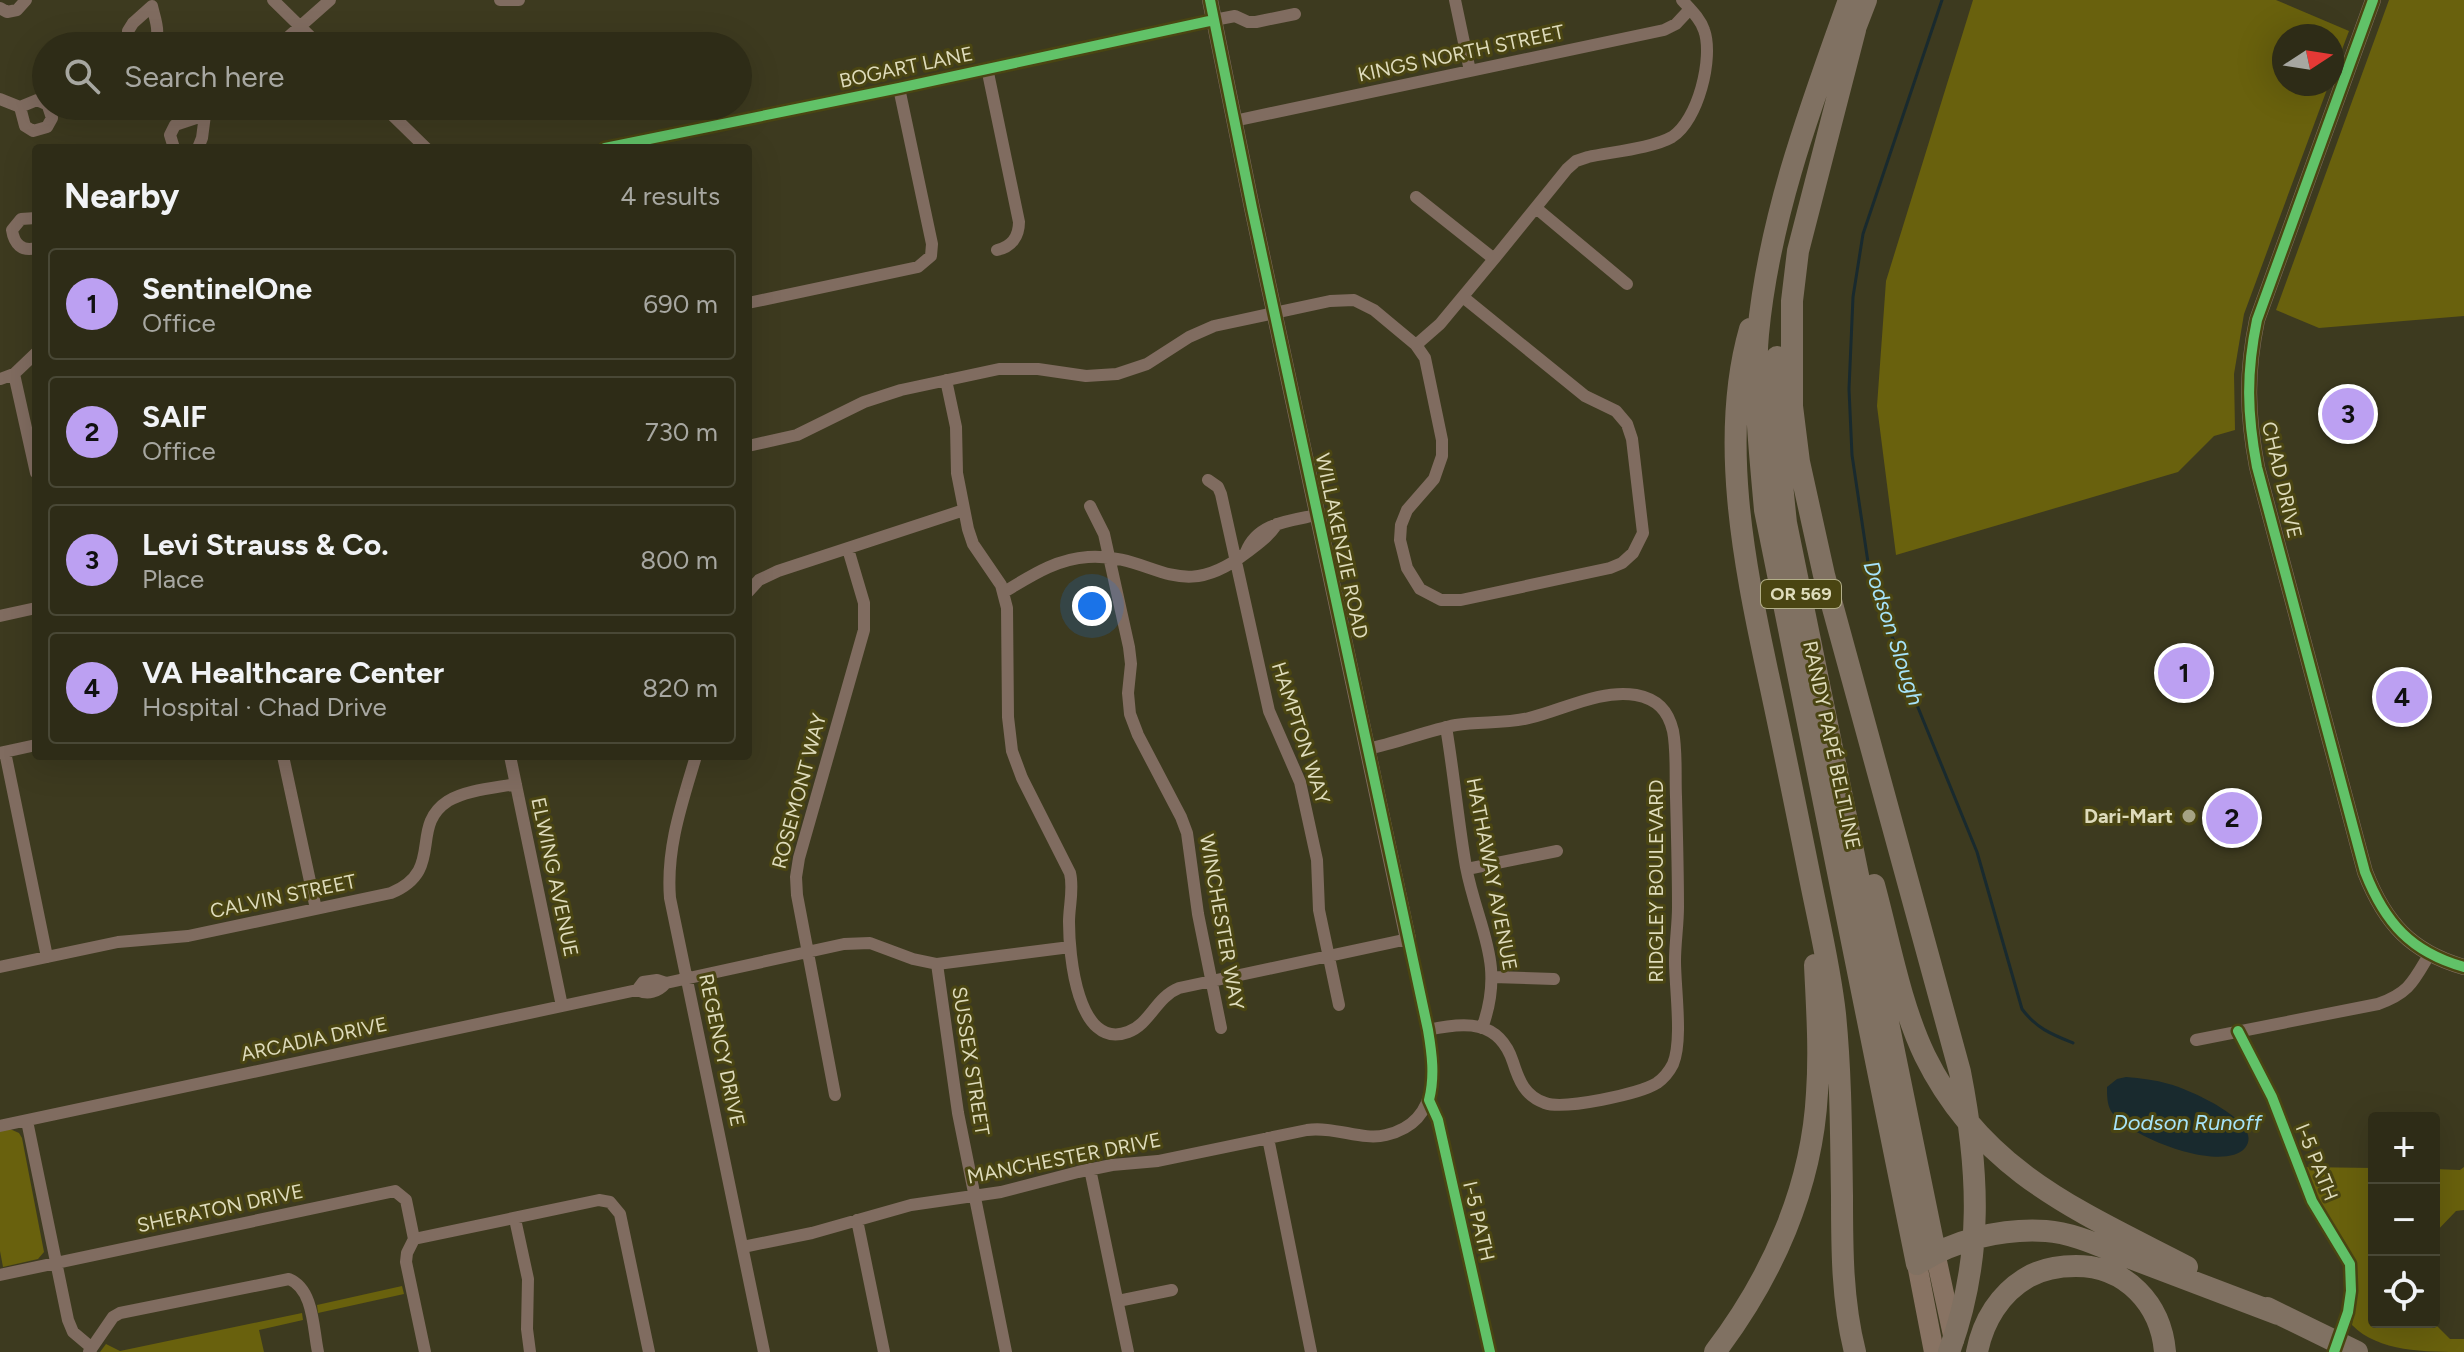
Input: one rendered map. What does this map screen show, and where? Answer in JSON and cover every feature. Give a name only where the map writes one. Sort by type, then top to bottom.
[{"type":"highway","name":"RANDY PAPÉ BELTLINE","points":[[1849,0],[1791,168],[1767,267],[1758,335],[1757,389],[1765,510],[1926,1258]]},
{"type":"highway","name":"RANDY PAPÉ BELTLINE","points":[[1866,0],[1819,129],[1788,251],[1781,299],[1775,401],[1786,523],[1848,821],[1926,1258]]},
{"type":"highway","points":[[1855,30],[1798,251],[1792,313],[1792,406],[1799,462],[1824,575],[1941,1003],[1967,1110],[1976,1182],[1976,1221],[1972,1262],[1949,1352]]},
{"type":"highway","points":[[1763,298],[1750,330],[1737,387],[1740,525],[1827,959],[1835,1014],[1840,1095],[1843,1273],[1855,1352]]},
{"type":"highway","points":[[1848,821],[1868,865],[1908,1011],[1925,1055],[1950,1097],[1981,1138],[2015,1169],[2066,1204],[2343,1346]]},
{"type":"highway","points":[[1715,1352],[1765,1275],[1795,1208],[1808,1163],[1817,1095],[1819,1035],[1813,891]]},
{"type":"highway","points":[[1926,1258],[1956,1243],[2015,1232],[2048,1231],[2082,1240],[2278,1314]]},
{"type":"highway","points":[[1977,1352],[1985,1323],[2001,1298],[2028,1277],[2059,1266],[2091,1266],[2125,1280],[2146,1298],[2161,1325],[2165,1352]]},
{"type":"main road","name":"RANDY PAPÉ BELTLINE","points":[[1926,1258],[1934,1352]]},
{"type":"main road","name":"RANDY PAPÉ BELTLINE","points":[[1926,1258],[1956,1352]]},
{"type":"street","points":[[0,8],[7,12],[17,10],[26,0]]},
{"type":"street","points":[[273,0],[306,32]]},
{"type":"street","points":[[293,32],[330,0]]},
{"type":"street","name":"WILLAKENZIE ROAD","points":[[1210,0],[1428,1030],[1433,1067],[1429,1100]]},
{"type":"street","points":[[1455,0],[1470,71]]},
{"type":"street","name":"CHAD DRIVE","points":[[2373,0],[2257,320],[2248,371],[2248,415],[2257,467],[2365,872],[2383,911],[2410,942],[2429,955]]},
{"type":"street","points":[[128,32],[151,3]]},
{"type":"street","points":[[151,3],[157,32]]},
{"type":"street","points":[[1416,345],[1438,327],[1576,161],[1665,140],[1689,121],[1697,104],[1707,48],[1703,26],[1686,4]]},
{"type":"street","name":"KINGS NORTH STREET","points":[[1234,121],[1664,30],[1676,24],[1686,4]]},
{"type":"street","name":"BOGART LANE","points":[[752,118],[1214,20],[1235,16],[1251,22],[1295,14]]},
{"type":"street","name":"BOGART LANE","points":[[987,68],[1019,222],[1017,236],[1008,246],[997,250]]},
{"type":"street","points":[[752,302],[918,267],[934,258],[899,88]]},
{"type":"street","points":[[0,99],[20,107],[32,101]]},
{"type":"street","points":[[20,107],[25,126],[33,131],[43,130],[51,120]]},
{"type":"street","points":[[172,144],[170,135],[175,125],[186,120]]},
{"type":"street","points":[[200,144],[206,120]]},
{"type":"street","points":[[396,120],[419,144]]},
{"type":"street","name":"BOGART LANE","points":[[625,144],[742,120]]},
{"type":"street","points":[[1416,197],[1494,259]]},
{"type":"street","points":[[1536,208],[1627,284]]},
{"type":"street","points":[[32,218],[21,219],[6,232],[19,246],[32,249]]},
{"type":"street","points":[[752,445],[797,435],[883,395],[985,371],[1011,368],[1086,376],[1117,374],[1147,364],[1205,329],[1330,301],[1354,300],[1374,310],[1416,345],[1425,358],[1442,448],[1440,465],[1434,479],[1411,505],[1401,525],[1400,540],[1410,576],[1420,589],[1441,600],[1461,600],[1610,568],[1628,558],[1641,539],[1643,525],[1632,439],[1625,420],[1616,411],[1585,396],[1463,297]]},
{"type":"street","points":[[0,379],[14,374],[32,357]]},
{"type":"street","points":[[14,374],[32,455]]},
{"type":"street","points":[[946,380],[955,420],[957,473],[973,544],[1004,592],[1009,621],[1009,734],[1019,772],[1070,873],[1070,947],[1082,1004],[1099,1038],[1129,1032],[1137,1027],[1169,992],[1408,939]]},
{"type":"street","name":"HAMPTON WAY","points":[[1208,480],[1218,487],[1221,494],[1269,711],[1300,782],[1318,865],[1319,905],[1339,1005]]},
{"type":"street","name":"WINCHESTER WAY","points":[[1090,506],[1102,528],[1110,557],[1130,654],[1130,714],[1187,833],[1197,906],[1221,1028]]},
{"type":"street","points":[[752,588],[771,574],[964,510]]},
{"type":"street","points":[[1004,592],[1059,562],[1078,558],[1110,557],[1188,578],[1213,573],[1236,562],[1246,552],[1251,540],[1265,528],[1317,515]]},
{"type":"street","name":"ROSEMONT WAY","points":[[835,1095],[797,895],[797,867],[864,630],[864,603],[848,549]]},
{"type":"street","points":[[0,616],[32,609]]},
{"type":"street","points":[[1367,749],[1446,727],[1524,719],[1617,695],[1637,696],[1657,703],[1667,691]]},
{"type":"street","name":"RIDGLEY BOULEVARD","points":[[1482,1028],[1506,1048],[1526,1091],[1548,1104],[1570,1105],[1642,1090],[1661,1080],[1671,1068],[1677,1038],[1675,744],[1669,716],[1657,703]]},
{"type":"street","name":"HATHAWAY AVENUE","points":[[1446,727],[1467,869],[1491,956],[1493,977],[1482,1028]]},
{"type":"street","points":[[32,746],[2,752],[47,957]]},
{"type":"street","points":[[284,760],[316,909]]},
{"type":"street","name":"ELWING AVENUE","points":[[511,760],[562,1006]]},
{"type":"street","name":"REGENCY DRIVE","points":[[695,760],[674,831],[669,865],[671,906],[764,1352]]},
{"type":"street","name":"CALVIN STREET","points":[[0,967],[137,939],[188,936],[402,888],[417,876],[422,867],[428,828],[440,807],[458,796],[516,784]]},
{"type":"street","points":[[1467,869],[1557,851]]},
{"type":"street","name":"ARCADIA DRIVE","points":[[0,1126],[637,990],[645,993],[660,990],[666,983],[863,942],[937,964],[1070,947]]},
{"type":"street","points":[[2196,1040],[2395,998],[2411,987],[2429,955],[2464,967]]},
{"type":"street","name":"SUSSEX STREET","points":[[937,964],[958,1113],[1006,1352]]},
{"type":"street","points":[[1493,977],[1554,979]]},
{"type":"street","points":[[1428,1030],[1461,1023],[1482,1028]]},
{"type":"street","name":"MANCHESTER DRIVE","points":[[743,1247],[812,1233],[911,1205],[1018,1189],[1090,1169],[1158,1161],[1268,1138],[1326,1128],[1367,1136],[1388,1135],[1414,1121],[1429,1100]]},
{"type":"street","points":[[27,1121],[69,1324],[91,1350],[113,1317],[123,1312],[289,1279],[297,1282],[306,1294],[318,1352]]},
{"type":"street","points":[[1268,1138],[1311,1352]]},
{"type":"street","points":[[1090,1169],[1128,1352]]},
{"type":"street","name":"SHERATON DRIVE","points":[[0,1275],[395,1191],[406,1200],[414,1239]]},
{"type":"street","points":[[425,1352],[406,1259],[414,1239],[599,1200],[614,1205],[620,1214],[649,1352]]},
{"type":"street","points":[[515,1219],[528,1279],[530,1352]]},
{"type":"street","points":[[857,1220],[884,1352]]},
{"type":"street","points":[[1118,1301],[1172,1290]]},
{"type":"shaded area","points":[[1973,0],[2276,0],[2333,24],[2272,24],[2272,96],[2325,96],[2244,314],[2234,374],[2235,430],[2214,436],[2178,472],[1896,555],[1877,406],[1886,281]]},
{"type":"shaded area","points":[[2389,0],[2464,0],[2464,316],[2319,328],[2276,310]]},
{"type":"shaded area","points":[[10,1129],[22,1138],[44,1252],[38,1259],[3,1267],[0,1251],[0,1131]]},
{"type":"shaded area","points":[[2303,1167],[2368,1168],[2368,1328],[2439,1328],[2450,1339],[2464,1339],[2464,1352],[2404,1349],[2375,1341],[2352,1325],[2356,1291],[2353,1259],[2343,1239],[2317,1203]]},
{"type":"shaded area","points":[[2464,1167],[2464,1210],[2456,1211],[2440,1228],[2440,1169],[2460,1170]]},
{"type":"shaded area","points":[[402,1286],[404,1294],[318,1313],[317,1305]]},
{"type":"shaded area","points":[[302,1313],[303,1320],[259,1330],[264,1352],[100,1352],[106,1344],[120,1351]]},
{"type":"water","name":"Dodson Runoff","points":[[2126,1077],[2178,1087],[2222,1108],[2245,1128],[2249,1138],[2245,1148],[2233,1155],[2216,1157],[2196,1154],[2175,1149],[2135,1131],[2120,1121],[2108,1102],[2107,1087],[2117,1079]]},
{"type":"waterway","name":"Dodson Slough","points":[[1942,0],[1863,234],[1853,297],[1849,389],[1852,455],[1869,569],[1908,683],[1977,852],[2022,1009],[2044,1030],[2073,1043]]},
{"type":"cycle path","name":"I-5 PATH","points":[[1210,0],[1428,1030],[1432,1056],[1429,1100],[1438,1120],[1490,1352]]},
{"type":"cycle path","points":[[2373,0],[2257,320],[2249,394],[2251,429],[2257,467],[2365,872],[2381,906],[2402,933],[2429,953],[2464,967]]},
{"type":"cycle path","points":[[752,118],[1214,20]]},
{"type":"cycle path","points":[[625,144],[742,120]]},
{"type":"cycle path","name":"I-5 PATH","points":[[2238,1031],[2272,1097],[2312,1201],[2350,1264],[2348,1312],[2334,1352]]},
{"type":"place","name":"Levi Strauss & Co.","points":[[2348,414]]},
{"type":"place","name":"SentinelOne","points":[[2184,673]]},
{"type":"place","name":"VA Healthcare Center","points":[[2402,697]]},
{"type":"place","name":"Dari-Mart","points":[[2189,816]]},
{"type":"place","name":"SAIF","points":[[2232,818]]}]
